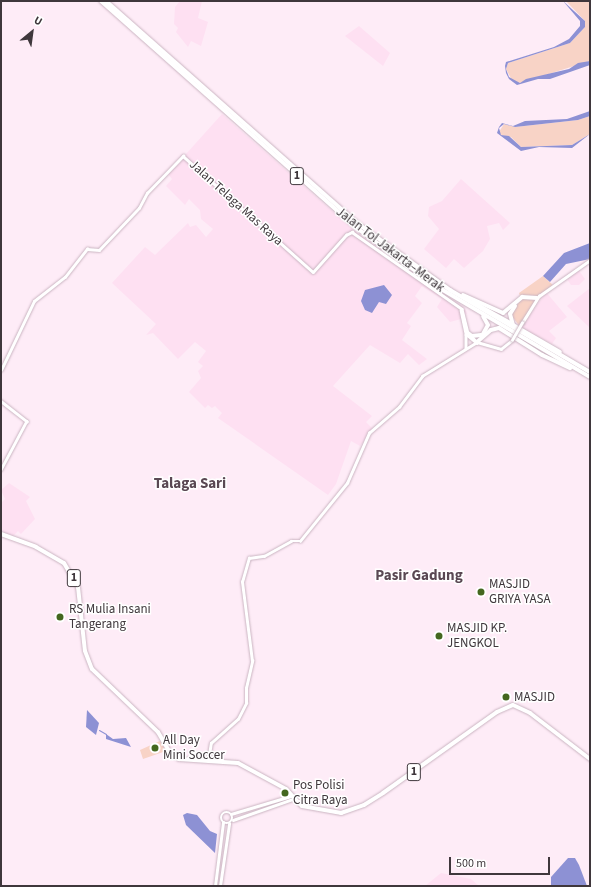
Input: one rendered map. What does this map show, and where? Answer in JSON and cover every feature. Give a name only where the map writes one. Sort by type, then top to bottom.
[{"type":"highway","name":"Jalan Tol Jakarta–Merak","points":[[100,1],[354,226],[436,286],[590,377]]},
{"type":"highway","name":"Jalan Tol Jakarta–Merak","points":[[106,1],[357,223],[425,273],[461,297],[590,372]]},
{"type":"highway","points":[[425,273],[464,296],[503,313],[522,297],[537,298]]},
{"type":"highway","points":[[461,297],[486,307],[572,361]]},
{"type":"highway","points":[[513,325],[510,314],[516,305],[524,298],[533,303]]},
{"type":"highway","points":[[477,342],[483,335],[488,325],[480,312]]},
{"type":"highway","points":[[467,334],[474,337],[499,328],[542,355],[582,372]]},
{"type":"highway","name":"1","points":[[1,535],[7,536],[45,552],[67,568],[78,587],[86,658],[101,679],[158,734],[173,758],[184,762],[238,765],[287,791]]},
{"type":"highway","name":"1","points":[[135,712],[158,732],[173,756],[241,764],[287,791],[292,798],[315,810],[336,813],[349,810],[398,783],[502,709],[513,705],[528,712],[590,760]]},
{"type":"main road","name":"Jalan Telaga Mas Raya","points":[[1,370],[34,301],[65,277],[87,248],[99,250],[139,208],[147,193],[183,156],[313,272],[346,235],[352,232],[460,308],[465,314],[467,334],[466,348]]},
{"type":"main road","points":[[467,334],[477,342],[501,350],[512,340],[537,298],[566,274],[590,260]]},
{"type":"main road","points":[[466,348],[477,342]]},
{"type":"main road","points":[[208,761],[210,744],[238,719],[246,703],[246,688],[252,661],[242,582],[249,558],[264,556],[291,541],[300,541],[346,483],[369,434],[399,407],[422,376],[452,360],[466,348],[477,342]]},
{"type":"main road","points":[[1,402],[27,421],[1,470]]},
{"type":"main road","points":[[292,798],[269,808],[233,820],[230,824],[220,885],[215,885],[223,823],[222,815],[292,798]]},
{"type":"main road","points":[[267,803],[269,808]]},
{"type":"main road","points":[[235,812],[234,816],[238,818]]},
{"type":"main road","points":[[231,814],[233,820]]},
{"type":"main road","points":[[223,823],[230,824]]},
{"type":"shaded area","points":[[180,1],[202,1],[198,18],[208,22],[201,46],[191,41],[188,47],[176,32],[178,28],[174,24],[175,7]]},
{"type":"shaded area","points":[[566,1],[590,1],[590,61],[520,83],[513,82],[506,69],[508,63],[570,43],[585,27],[585,21]]},
{"type":"shaded area","points":[[359,26],[390,53],[383,66],[345,36]]},
{"type":"shaded area","points":[[222,114],[346,223],[394,261],[465,308],[467,314],[460,313],[461,319],[450,322],[437,307],[442,299],[422,286],[415,296],[422,303],[407,323],[411,326],[402,340],[427,359],[419,365],[408,354],[400,363],[370,345],[333,386],[372,416],[366,422],[373,429],[360,446],[351,441],[336,484],[328,495],[218,418],[222,413],[215,406],[212,408],[208,405],[205,408],[189,392],[201,378],[198,371],[203,366],[198,362],[206,351],[195,342],[178,359],[153,333],[146,335],[156,324],[112,283],[145,247],[155,255],[188,223],[190,227],[196,225],[206,237],[213,229],[201,219],[200,210],[189,199],[185,205],[166,186],[172,179],[168,174]]},
{"type":"shaded area","points":[[590,116],[590,134],[572,145],[521,147],[511,137],[501,135],[499,132],[504,124],[515,127],[578,120]]},
{"type":"shaded area","points":[[461,179],[510,223],[503,230],[499,223],[487,226],[490,239],[483,251],[464,268],[454,259],[446,268],[424,249],[439,229],[428,216],[429,207],[442,201]]},
{"type":"shaded area","points":[[577,268],[585,279],[579,285],[571,285],[565,276]]},
{"type":"shaded area","points":[[543,276],[553,285],[540,298],[521,328],[511,315],[521,299],[519,293]]},
{"type":"shaded area","points":[[590,288],[590,328],[567,306]]},
{"type":"shaded area","points":[[546,292],[567,317],[549,331],[556,338],[552,344],[521,328]]},
{"type":"shaded area","points":[[9,483],[30,497],[26,501],[35,519],[21,534],[18,531],[12,537],[1,530],[1,503],[5,499],[1,490]]},
{"type":"shaded area","name":"All Day Mini Soccer","points":[[160,741],[166,751],[143,759],[140,750]]},
{"type":"shaded area","points":[[441,873],[471,879],[479,886],[425,886]]},
{"type":"water","points":[[563,1],[585,21],[585,27],[570,43],[508,63],[506,69],[509,77],[520,83],[526,79],[569,69],[578,63],[590,61],[590,65],[550,79],[538,79],[517,85],[509,79],[506,73],[505,66],[506,62],[554,47],[569,39],[580,26],[580,21]]},
{"type":"water","points":[[590,111],[590,116],[578,120],[515,127],[504,124],[499,128],[501,135],[509,136],[521,147],[572,145],[590,134],[572,148],[539,147],[521,151],[497,133],[499,127],[502,123],[513,126],[525,121],[567,119]]},
{"type":"water","points":[[590,243],[590,259],[566,264],[550,282],[543,276],[564,253]]},
{"type":"water","points":[[384,285],[392,295],[386,304],[379,302],[372,313],[365,310],[361,301],[365,290]]},
{"type":"water","points":[[87,710],[99,723],[96,735],[86,727]]},
{"type":"water","points":[[106,734],[113,739],[126,738],[131,747],[106,739]]},
{"type":"water","points":[[187,813],[197,815],[210,831],[217,834],[215,853],[186,825],[183,815]]},
{"type":"water","points":[[568,858],[575,858],[587,886],[551,886],[551,877]]},
{"type":"waterway","points":[[99,730],[106,734]]},
{"type":"place","name":"MASJID GRIYA YASA","points":[[481,592]]},
{"type":"place","name":"RS Mulia Insani Tangerang","points":[[60,617]]},
{"type":"place","name":"MASJID KP. JENGKOL","points":[[439,636]]},
{"type":"place","name":"MASJID","points":[[506,697]]},
{"type":"place","name":"All Day Mini Soccer","points":[[155,748]]},
{"type":"place","name":"Pos Polisi Citra Raya","points":[[285,793]]},
{"type":"district","name":"Talaga Sari","points":[[190,484]]},
{"type":"district","name":"Pasir Gadung","points":[[419,576]]}]
